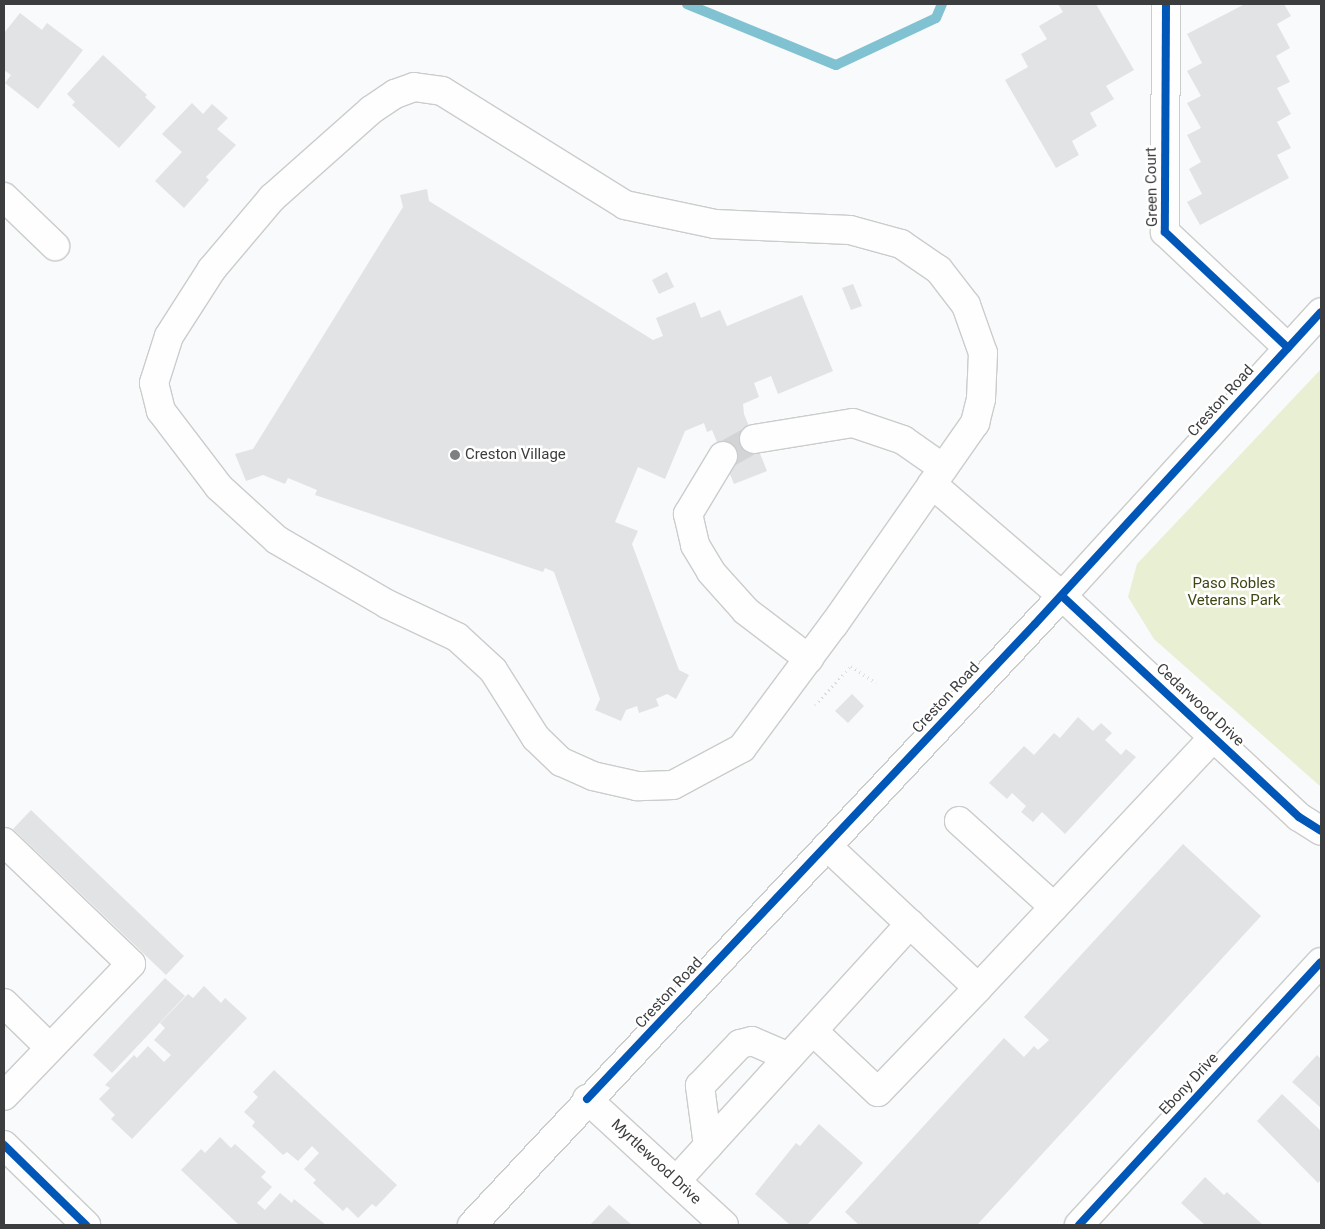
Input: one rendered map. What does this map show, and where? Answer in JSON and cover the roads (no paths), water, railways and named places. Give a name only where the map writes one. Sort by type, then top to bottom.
[{"type":"street","name":"Green Court","points":[[1166,4],[1165,232],[1288,348]]},
{"type":"street","points":[[414,87],[442,91],[625,205],[715,224],[850,230],[901,244],[939,270],[966,306],[983,353],[981,399],[975,423],[809,659],[742,748],[673,785],[637,786],[593,776],[561,762],[536,738],[493,670],[457,637],[387,604],[277,540],[219,486],[161,411],[154,383],[169,336],[212,269],[272,198],[371,110],[395,94],[414,87]]},
{"type":"street","points":[[4,198],[55,246]]},
{"type":"street","name":"Creston Road","points":[[472,1225],[587,1099],[1062,596],[1321,312]]},
{"type":"street","name":"Cedarwood Drive","points":[[754,439],[853,423],[903,440],[1062,596],[1300,817],[1321,831]]},
{"type":"street","points":[[723,456],[688,514],[695,545],[711,572],[746,611],[809,659]]},
{"type":"street","points":[[813,1031],[878,1092],[1214,736]]},
{"type":"street","points":[[959,821],[1054,907]]},
{"type":"street","points":[[4,842],[131,964],[4,1096]]},
{"type":"street","points":[[827,846],[978,988]]},
{"type":"street","points":[[676,1181],[910,924]]},
{"type":"street","name":"Ebony Drive","points":[[1079,1225],[1321,962]]},
{"type":"street","points":[[4,1003],[50,1048]]},
{"type":"street","points":[[708,1146],[700,1086],[740,1044],[752,1041],[789,1057]]},
{"type":"street","name":"Myrtlewood Drive","points":[[587,1099],[724,1225]]},
{"type":"street","points":[[4,1145],[86,1225]]},
{"type":"waterway","points":[[687,4],[836,65],[936,18],[942,4]]},
{"type":"tunnel","points":[[723,456],[754,439]]},
{"type":"place","name":"Creston Village","points":[[455,455]]},
{"type":"park label","name":"Paso Robles Veterans Park","points":[[1234,592]]}]
